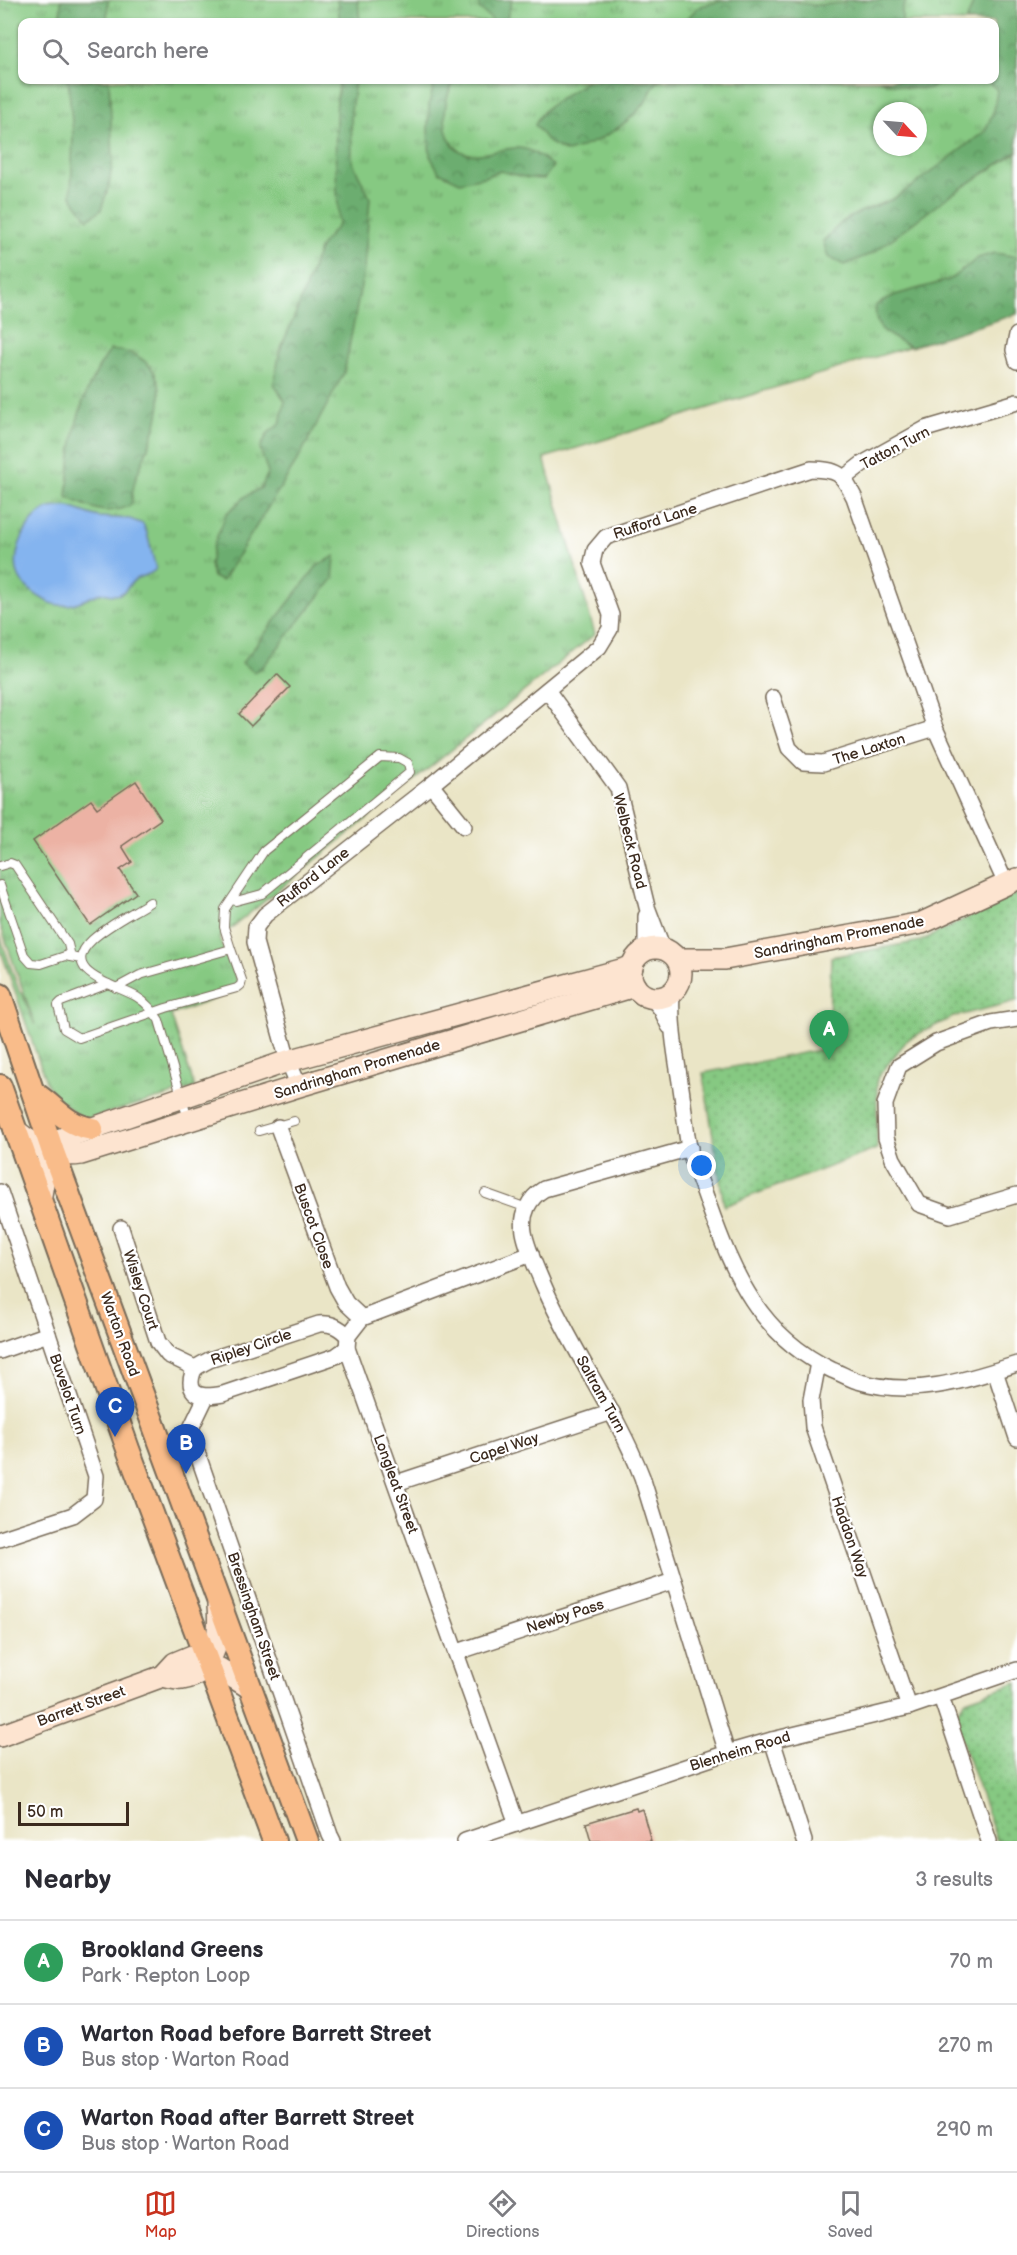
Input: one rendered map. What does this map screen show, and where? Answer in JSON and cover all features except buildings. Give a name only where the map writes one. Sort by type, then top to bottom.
[{"type":"main road","name":"Warton Road","points":[[0,995],[53,1152],[307,1841]]},
{"type":"main road","name":"Warton Road","points":[[0,1086],[128,1449],[274,1841]]},
{"type":"main road","points":[[34,1093],[78,1126],[93,1129]]},
{"type":"street","points":[[1017,335],[1014,350],[1017,361]]},
{"type":"street","name":"Tatton Turn","points":[[844,478],[862,464],[925,429],[1017,402]]},
{"type":"street","name":"Rufford Lane","points":[[299,1086],[288,1061],[255,942],[256,927],[265,915],[431,785],[599,647],[610,629],[611,615],[592,563],[595,550],[606,537],[811,469],[831,469],[844,478]]},
{"type":"street","points":[[844,478],[854,497],[935,728],[1012,881]]},
{"type":"street","name":"Welbeck Road","points":[[547,690],[618,789],[647,907],[657,973],[673,1035],[690,1148],[724,1246],[736,1273],[769,1323],[789,1344],[818,1363],[856,1381],[889,1388],[950,1384],[1017,1364]]},
{"type":"street","name":"The Laxton","points":[[773,698],[789,748],[803,762],[824,763],[935,728]]},
{"type":"street","points":[[431,785],[464,826]]},
{"type":"street","name":"Sandringham Promenade","points":[[657,973],[81,1154],[68,1156],[53,1152],[58,1140],[288,1061],[657,973],[922,922],[1012,881]]},
{"type":"street","points":[[1017,1019],[992,1023],[936,1043],[899,1066],[885,1104],[886,1138],[893,1159],[919,1204],[950,1215],[1017,1195]]},
{"type":"street","name":"Buscot Close","points":[[278,1127],[337,1287],[346,1303],[362,1318]]},
{"type":"street","points":[[15,1130],[34,1145],[53,1152],[46,1166],[40,1201]]},
{"type":"street","points":[[527,1208],[533,1195],[544,1189],[690,1148]]},
{"type":"street","name":"Buvelot Turn","points":[[0,1192],[96,1476],[94,1499],[73,1515],[0,1539]]},
{"type":"street","name":"Saltram Turn","points":[[527,1208],[524,1232],[556,1315],[612,1412],[632,1451],[642,1477],[727,1753]]},
{"type":"street","name":"Wisley Court","points":[[121,1228],[158,1342],[168,1355],[195,1368]]},
{"type":"street","points":[[206,1397],[223,1394],[336,1356],[362,1318],[531,1254]]},
{"type":"street","name":"Ripley Circle","points":[[206,1397],[196,1393],[191,1387],[190,1379],[195,1368],[209,1360],[320,1324],[339,1327],[347,1342]]},
{"type":"street","points":[[0,1351],[48,1334]]},
{"type":"street","name":"Longleat Street","points":[[347,1342],[517,1824]]},
{"type":"street","name":"Haddon Way","points":[[818,1363],[811,1400],[813,1427],[909,1707]]},
{"type":"street","points":[[995,1371],[1017,1438]]},
{"type":"street","name":"Bressingham Street","points":[[206,1397],[192,1426],[192,1438],[332,1838]]},
{"type":"street","name":"Capel Way","points":[[396,1484],[612,1412]]},
{"type":"street","name":"Newby Pass","points":[[457,1652],[673,1581]]},
{"type":"street","points":[[208,1663],[216,1644],[218,1630],[217,1599]]},
{"type":"street","name":"Barrett Street","points":[[0,1736],[163,1676],[175,1663],[192,1656],[238,1679],[250,1688]]},
{"type":"street","name":"Blenheim Road","points":[[465,1841],[727,1753],[909,1707],[1017,1670]]},
{"type":"street","points":[[941,1697],[989,1841]]},
{"type":"street","points":[[772,1740],[804,1841]]},
{"type":"lane","points":[[231,900],[236,901],[262,894],[410,772],[408,763],[399,758],[384,756],[374,761],[264,851],[231,900],[225,909],[224,927],[242,980],[241,985],[79,1038],[64,1029],[58,1005],[62,1002],[140,975],[231,949]]},
{"type":"lane","points":[[0,866],[10,863],[15,865],[68,944],[71,957]]},
{"type":"lane","points":[[0,885],[24,955],[31,963],[40,964],[65,956],[81,958]]},
{"type":"lane","points":[[150,902],[93,939],[84,949],[81,958],[83,967],[94,977],[135,995],[150,1006],[154,1012],[159,1020],[188,1120]]},
{"type":"lane","points":[[259,1131],[294,1121]]},
{"type":"lane","points":[[485,1193],[527,1208]]},
{"type":"green space","points":[[0,0],[1017,0],[1017,314],[544,458],[595,634],[219,938],[241,989],[171,1015],[195,1088],[83,1120],[53,1094],[46,1082],[0,948],[0,936],[20,993],[22,993],[35,1025],[0,924]]},
{"type":"green space","points":[[61,0],[108,0],[107,18],[60,18]]},
{"type":"green space","points":[[337,0],[358,0],[360,18],[339,18]]},
{"type":"green space","points":[[479,0],[512,0],[507,18],[490,18],[479,9]]},
{"type":"green space","points":[[726,0],[788,0],[813,5],[843,3],[846,0],[907,0],[902,9],[902,18],[687,18],[700,6]]},
{"type":"green space","points":[[974,0],[1017,0],[1017,152],[949,196],[873,253],[844,265],[828,257],[823,241],[843,221],[893,199],[985,131],[994,110],[997,90],[990,84],[999,84],[999,18],[967,18]]},
{"type":"green space","points":[[68,84],[109,84],[113,159],[109,185],[101,210],[88,219],[71,196],[73,132]]},
{"type":"green space","points":[[339,84],[354,84],[351,111],[352,161],[370,198],[364,270],[344,373],[297,461],[222,581],[213,577],[210,565],[213,546],[227,513],[246,496],[261,488],[268,473],[260,448],[268,433],[280,424],[285,401],[274,384],[280,350],[320,247],[339,224],[336,170]]},
{"type":"green space","points":[[434,84],[453,84],[447,98],[445,122],[448,137],[458,150],[466,154],[475,154],[515,148],[528,150],[553,166],[544,179],[528,178],[500,171],[460,182],[439,172],[430,156],[429,104]]},
{"type":"green space","points":[[656,84],[644,104],[619,127],[589,144],[567,152],[549,143],[535,125],[545,110],[581,85]]},
{"type":"green space","points":[[894,84],[937,84],[930,89],[908,88]]},
{"type":"green space","points":[[995,253],[1017,257],[1017,314],[911,347],[890,336],[880,327],[877,321],[876,305],[895,295],[949,280],[978,258]]},
{"type":"green space","points":[[110,350],[131,353],[149,365],[157,378],[160,394],[159,412],[135,481],[131,505],[106,511],[91,508],[67,497],[77,420],[89,386]]},
{"type":"green space","points":[[335,556],[333,579],[262,668],[254,672],[242,663],[317,566]]},
{"type":"green space","points":[[1017,893],[1017,1001],[953,1017],[908,1039],[877,1078],[877,1149],[724,1206],[703,1073],[828,1048],[831,957],[921,941]]},
{"type":"green space","points":[[1017,1682],[1017,1841],[997,1841],[956,1724],[957,1711],[966,1700]]},
{"type":"water","points":[[55,507],[69,507],[98,517],[130,519],[143,524],[156,569],[136,579],[119,595],[100,593],[79,602],[64,605],[45,601],[35,594],[22,583],[19,577],[18,548],[27,529],[39,514]]},
{"type":"place","name":"Brookland Greens","points":[[829,1060]]},
{"type":"place","name":"Warton Road after Barrett Street","points":[[115,1437]]},
{"type":"place","name":"Warton Road before Barrett Street","points":[[186,1474]]}]
